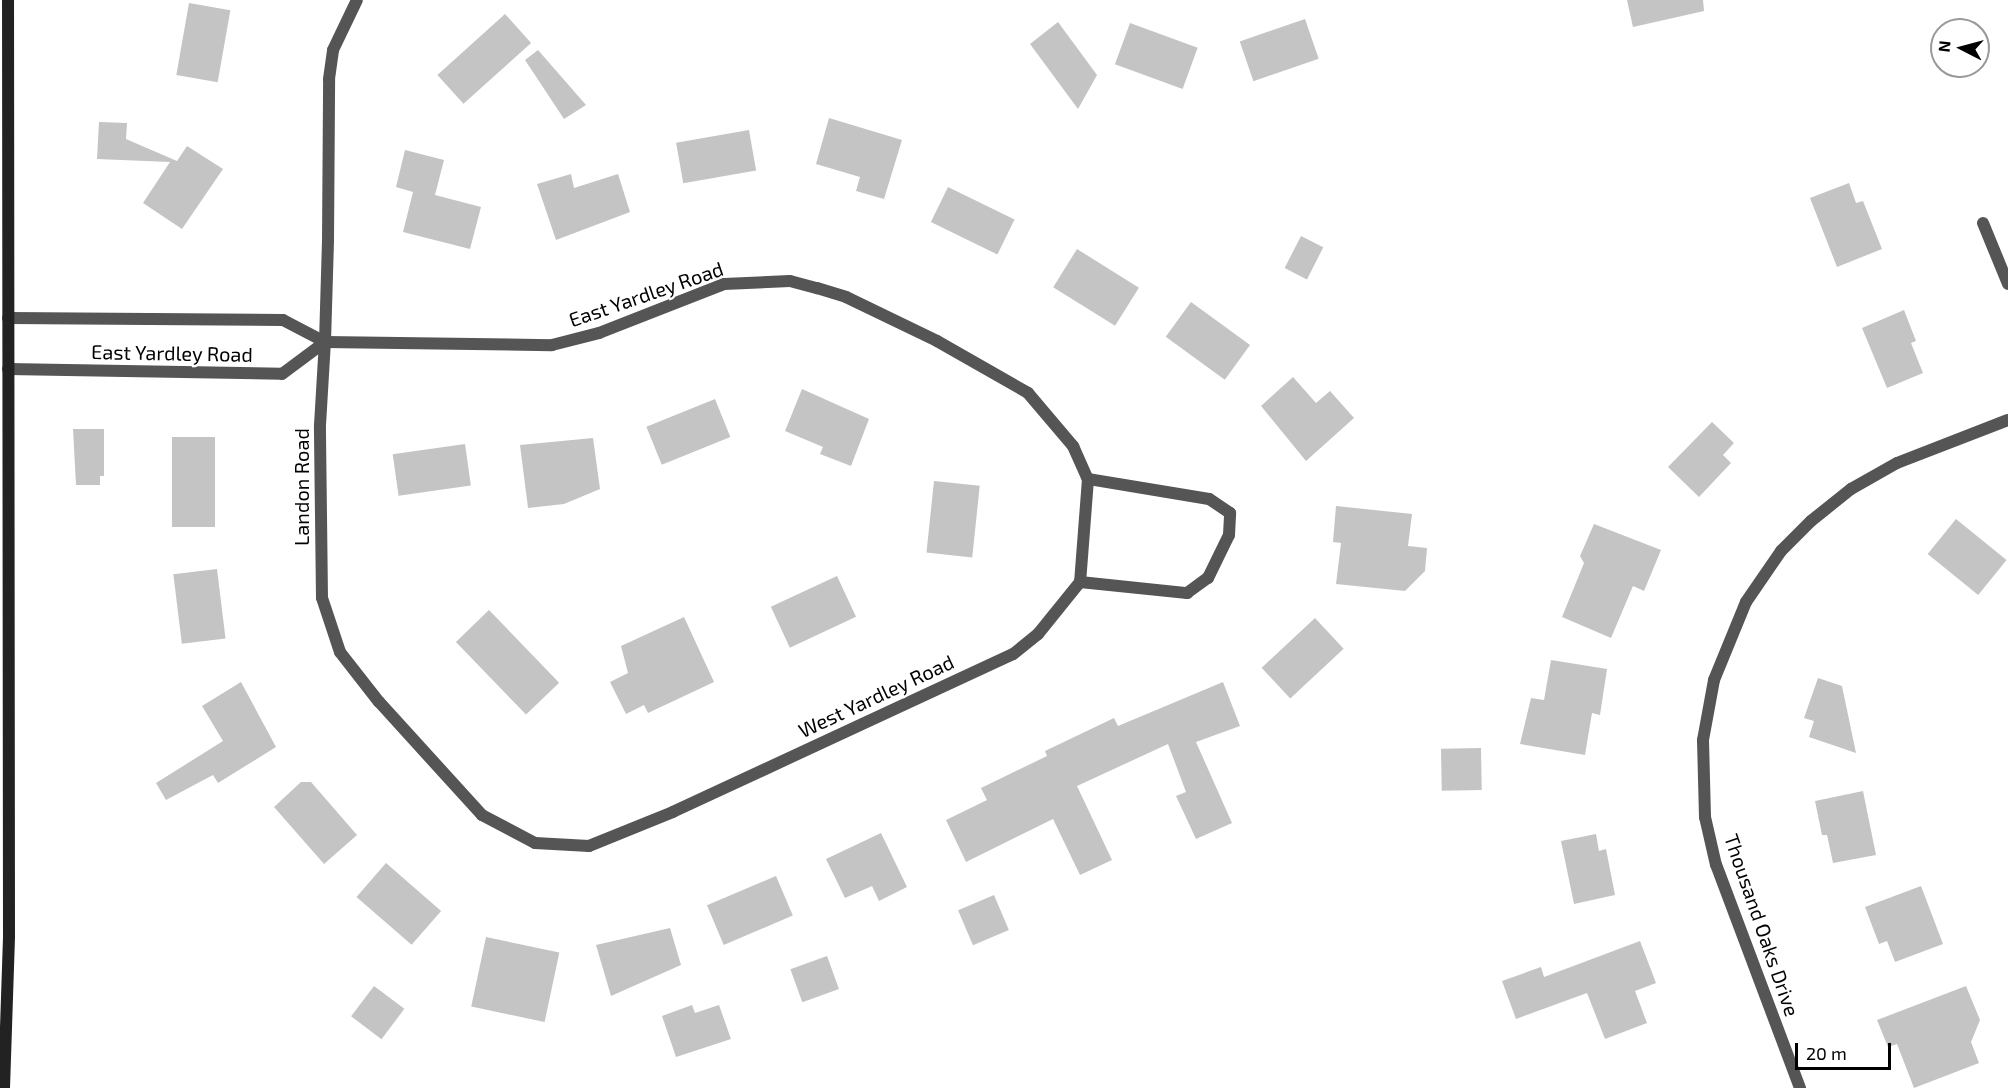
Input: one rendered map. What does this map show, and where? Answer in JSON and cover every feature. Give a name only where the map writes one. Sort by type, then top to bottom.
[{"type":"main road","points":[[4,1088],[9,936],[8,369],[4,345],[8,318],[8,0]]},
{"type":"street","name":"Landon Road","points":[[357,0],[348,14],[333,50],[329,79],[320,556],[322,598],[340,652],[379,702],[482,815],[535,843],[568,848]]},
{"type":"street","points":[[1983,223],[2008,284]]},
{"type":"street","name":"East Yardley Road","points":[[8,318],[283,320],[324,342],[552,345],[599,333],[724,284],[790,281],[846,297],[937,341],[1028,393],[1056,421],[1088,478]]},
{"type":"street","name":"East Yardley Road","points":[[8,369],[282,374],[324,342]]},
{"type":"street","name":"Thousand Oaks Drive","points":[[1800,1088],[1716,865],[1705,817],[1703,740],[1723,652],[1746,602],[1781,551],[1810,521],[1851,489],[1897,464],[2008,420]]},
{"type":"street","points":[[1088,478],[1209,499],[1230,513],[1229,534],[1208,578],[1187,593],[1080,582],[1088,478]]},
{"type":"street","name":"West Yardley Road","points":[[568,848],[589,846],[674,812],[1013,654],[1038,634],[1080,582]]},
{"type":"building","points":[[1627,0],[1703,0],[1704,11],[1633,27]]},
{"type":"building","points":[[189,3],[230,10],[218,82],[176,75]]},
{"type":"building","points":[[505,14],[531,43],[463,104],[437,75]]},
{"type":"building","points":[[1305,19],[1319,59],[1253,81],[1240,41]]},
{"type":"building","points":[[1058,22],[1097,75],[1078,109],[1030,44]]},
{"type":"building","points":[[1130,23],[1198,48],[1183,89],[1115,64]]},
{"type":"building","points":[[538,50],[586,105],[564,119],[525,60]]},
{"type":"building","points":[[829,118],[902,140],[884,199],[856,191],[860,177],[816,164]]},
{"type":"building","points":[[99,122],[127,123],[126,139],[177,161],[187,146],[223,169],[182,229],[143,203],[170,162],[97,159]]},
{"type":"building","points":[[749,130],[756,170],[683,183],[676,143]]},
{"type":"building","points":[[405,150],[444,160],[435,195],[481,207],[470,249],[403,232],[413,192],[396,187]]},
{"type":"building","points":[[571,174],[574,188],[618,174],[630,212],[556,240],[537,184]]},
{"type":"building","points":[[1849,183],[1856,203],[1863,201],[1882,249],[1837,267],[1810,198]]},
{"type":"building","points":[[948,187],[1015,219],[997,254],[931,222]]},
{"type":"building","points":[[1301,236],[1323,247],[1307,279],[1285,268]]},
{"type":"building","points":[[1077,249],[1139,288],[1115,326],[1053,287]]},
{"type":"building","points":[[1191,302],[1250,345],[1225,380],[1166,337]]},
{"type":"building","points":[[1904,310],[1916,341],[1911,343],[1923,373],[1887,388],[1862,328]]},
{"type":"building","points":[[1293,377],[1316,403],[1330,391],[1354,418],[1306,461],[1261,406]]},
{"type":"building","points":[[802,389],[869,419],[851,466],[820,454],[823,447],[785,431]]},
{"type":"building","points":[[715,399],[730,437],[662,465],[646,427]]},
{"type":"building","points":[[1712,422],[1734,443],[1723,455],[1731,463],[1699,497],[1668,467]]},
{"type":"building","points":[[73,429],[104,429],[104,476],[100,476],[100,485],[76,485]]},
{"type":"building","points":[[172,437],[215,437],[215,527],[172,527]]},
{"type":"building","points":[[593,438],[600,489],[564,504],[528,508],[520,445]]},
{"type":"building","points":[[465,444],[471,486],[399,496],[393,454]]},
{"type":"building","points":[[934,481],[980,486],[972,557],[926,553]]},
{"type":"building","points":[[1336,506],[1412,514],[1408,546],[1427,548],[1425,571],[1405,591],[1336,584],[1341,543],[1333,542]]},
{"type":"building","points":[[1956,519],[2007,560],[1978,595],[1928,554]]},
{"type":"building","points":[[1594,524],[1661,550],[1644,591],[1633,586],[1611,638],[1562,617],[1584,563],[1580,556]]},
{"type":"building","points":[[217,569],[226,638],[182,644],[173,574]]},
{"type":"building","points":[[837,576],[856,617],[790,648],[771,607]]},
{"type":"building","points":[[489,610],[559,683],[526,715],[456,642]]},
{"type":"building","points":[[684,617],[714,682],[648,713],[644,705],[626,714],[610,682],[628,673],[621,646]]},
{"type":"building","points":[[1315,618],[1344,649],[1290,699],[1262,668]]},
{"type":"building","points":[[1551,660],[1607,669],[1600,715],[1592,713],[1585,755],[1520,744],[1531,698],[1544,700]]},
{"type":"building","points":[[1818,678],[1842,686],[1856,753],[1809,737],[1814,721],[1804,718]]},
{"type":"building","points":[[241,682],[276,747],[218,783],[213,775],[166,800],[156,783],[223,741],[202,706]]},
{"type":"building","points":[[1223,682],[1240,726],[1196,742],[1232,823],[1196,839],[1176,796],[1186,792],[1168,744],[1077,786],[1112,860],[1080,875],[1053,819],[966,862],[946,820],[987,800],[981,788],[1047,756],[1045,751],[1114,718],[1118,726]]},
{"type":"building","points":[[1481,748],[1482,790],[1442,791],[1441,749]]},
{"type":"building","points":[[301,782],[311,782],[357,835],[324,864],[274,807]]},
{"type":"building","points":[[1863,791],[1876,855],[1833,863],[1827,835],[1822,835],[1815,801]]},
{"type":"building","points":[[881,833],[907,887],[879,901],[872,886],[845,898],[826,859]]},
{"type":"building","points":[[1596,834],[1599,851],[1606,849],[1615,895],[1574,904],[1561,841]]},
{"type":"building","points":[[386,863],[441,911],[412,945],[356,897]]},
{"type":"building","points":[[776,876],[793,916],[724,945],[707,905]]},
{"type":"building","points":[[1921,886],[1943,944],[1895,962],[1887,941],[1879,944],[1865,907]]},
{"type":"building","points":[[994,895],[1009,930],[973,945],[958,910]]},
{"type":"building","points":[[670,928],[681,965],[611,996],[596,945]]},
{"type":"building","points":[[486,937],[559,953],[545,1022],[471,1006]]},
{"type":"building","points":[[1640,941],[1656,983],[1635,991],[1647,1023],[1605,1039],[1587,993],[1516,1019],[1502,981],[1541,967],[1544,977]]},
{"type":"building","points":[[827,956],[839,989],[802,1002],[790,969]]},
{"type":"building","points":[[374,986],[404,1009],[381,1039],[351,1016]]},
{"type":"building","points":[[1966,986],[1980,1020],[1971,1042],[1979,1063],[1914,1088],[1897,1044],[1888,1047],[1877,1020]]},
{"type":"building","points":[[692,1005],[695,1013],[719,1005],[731,1039],[676,1057],[662,1016]]}]
